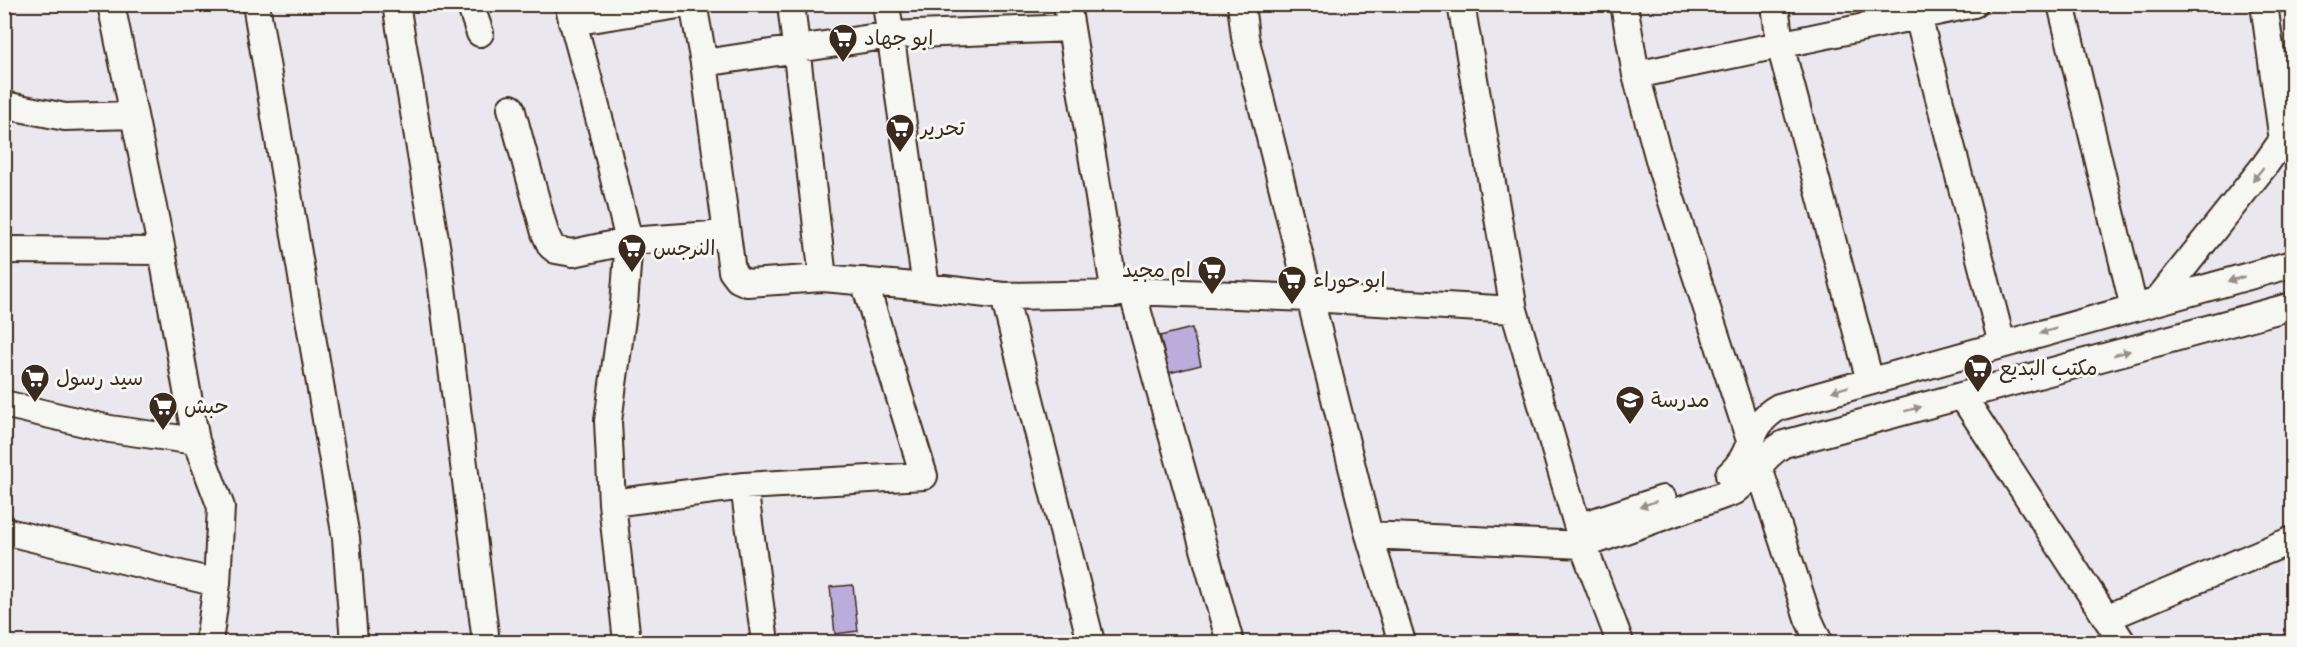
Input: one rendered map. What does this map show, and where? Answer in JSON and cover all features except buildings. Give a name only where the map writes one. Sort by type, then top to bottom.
[{"type":"street","points":[[111,4],[162,251],[196,441],[221,507],[217,583],[209,642]]},
{"type":"street","points":[[256,4],[346,538],[354,642]]},
{"type":"street","points":[[396,4],[439,263],[486,642]]},
{"type":"street","points":[[470,4],[480,33]]},
{"type":"street","points":[[627,642],[612,503],[608,421],[624,304],[629,241],[603,129],[570,13],[686,4]]},
{"type":"street","points":[[693,4],[704,63],[732,271],[738,279],[747,283],[823,278],[1004,296],[1123,292],[1310,298],[1514,310]]},
{"type":"street","points":[[791,4],[823,278]]},
{"type":"street","points":[[886,4],[926,287]]},
{"type":"street","points":[[1241,4],[1245,37],[1369,535],[1402,642]]},
{"type":"street","points":[[1461,4],[1514,310],[1580,536],[1620,642]]},
{"type":"street","points":[[1624,4],[1635,75],[1663,174],[1808,618],[1819,642]]},
{"type":"street","points":[[1775,4],[1780,45],[1870,381]]},
{"type":"street","points":[[1635,75],[1974,4]]},
{"type":"street","points":[[2061,4],[2145,305]]},
{"type":"street","points":[[2145,305],[2288,134],[2264,4]]},
{"type":"street","points":[[704,63],[891,35],[1069,16],[1123,292],[1230,642]]},
{"type":"street","points":[[1918,16],[2002,344]]},
{"type":"street","points":[[4,105],[65,117],[134,115]]},
{"type":"street","points":[[511,108],[545,233],[551,246],[556,250],[573,253],[629,241],[726,234]]},
{"type":"street","points":[[4,250],[162,251]]},
{"type":"street","points":[[1580,536],[1729,475],[1743,461],[1758,423],[1779,407],[2292,264]]},
{"type":"street","points":[[612,503],[744,486],[924,476],[864,281]]},
{"type":"street","points":[[1004,296],[1091,642]]},
{"type":"street","points":[[1369,535],[1580,536],[1725,496],[1744,484],[1769,453],[1784,444],[2292,306]]},
{"type":"street","points":[[1963,397],[2121,642]]},
{"type":"street","points":[[4,404],[110,429],[196,441]]},
{"type":"street","points":[[744,486],[765,642]]},
{"type":"street","points":[[4,531],[217,583]]},
{"type":"street","points":[[2106,618],[2292,540]]},
{"type":"place","name":"ابو جهاد","points":[[843,64]]},
{"type":"place","name":"تحرير","points":[[900,154]]},
{"type":"place","name":"النرجس","points":[[632,274]]},
{"type":"place","name":"ام مجيد","points":[[1212,296]]},
{"type":"place","name":"ابو حوراء","points":[[1292,306]]},
{"type":"place","name":"مكتب البديع","points":[[1978,394]]},
{"type":"place","name":"سيد رسول","points":[[35,404]]},
{"type":"place","name":"مدرسة","points":[[1630,426]]},
{"type":"place","name":"حبش","points":[[163,432]]}]
